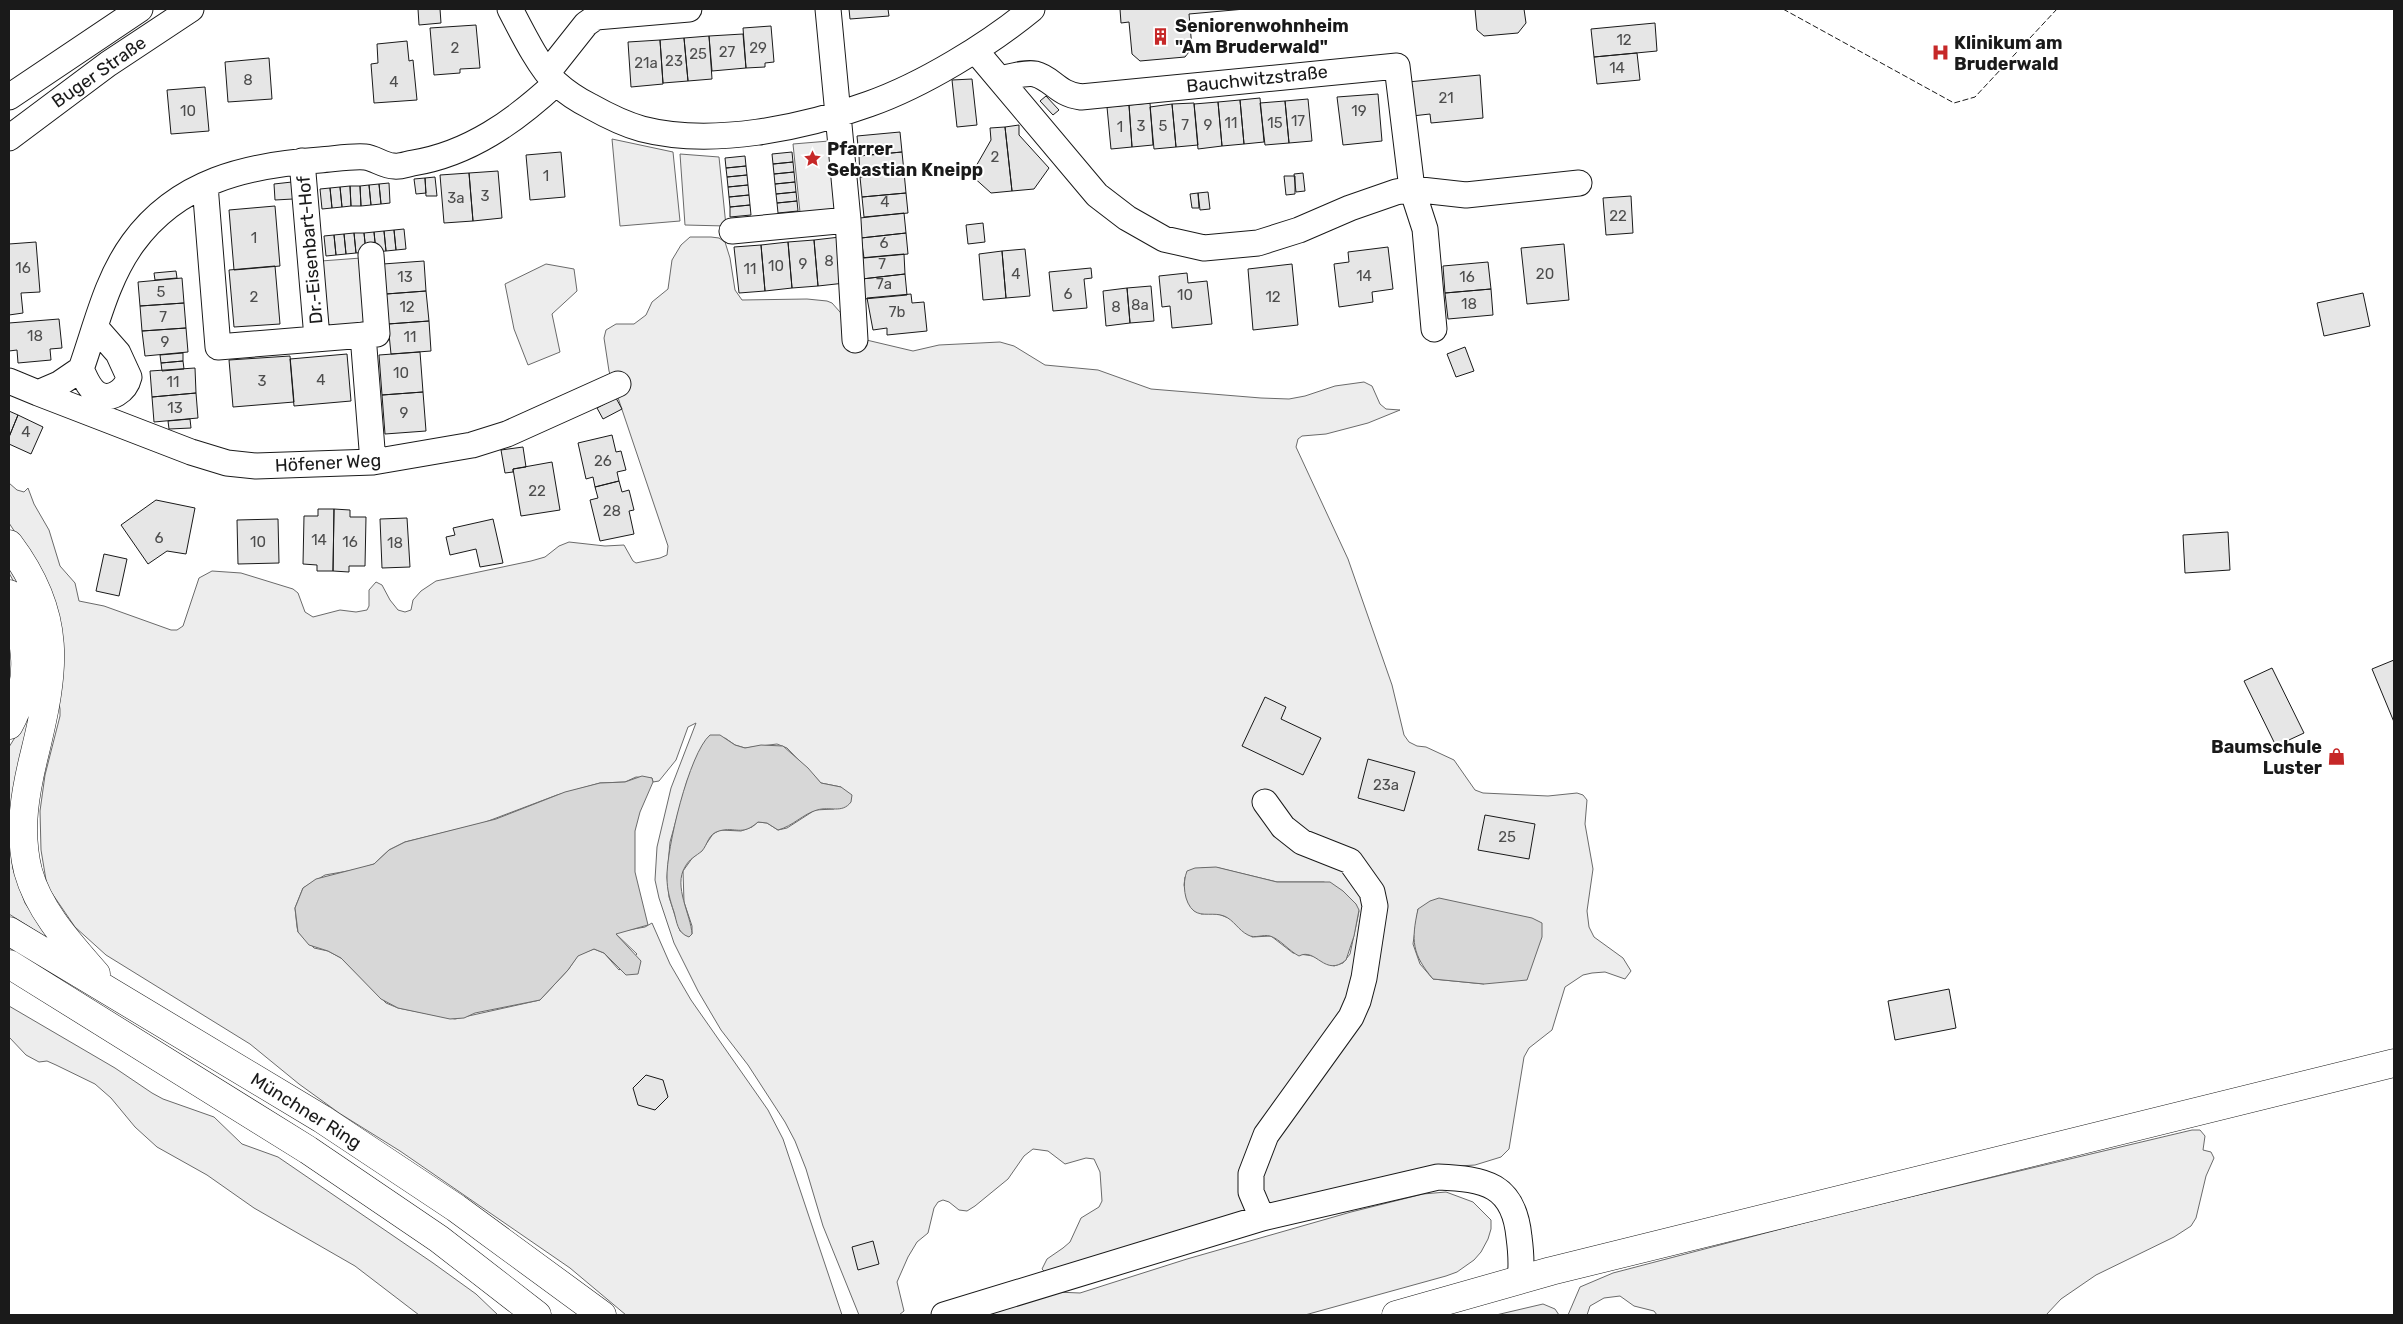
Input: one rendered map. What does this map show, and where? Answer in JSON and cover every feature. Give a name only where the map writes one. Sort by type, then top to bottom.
[{"type":"main road","points":[[9,544],[37,591],[44,607],[51,640],[52,658],[47,700],[25,790],[23,845],[28,872],[41,903],[59,931],[112,992]]},
{"type":"main road","points":[[9,594],[21,626],[25,662],[23,693],[9,726]]},
{"type":"main road","name":"Münchner Ring","points":[[9,931],[322,1119],[456,1208],[597,1311]]},
{"type":"main road","name":"Münchner Ring","points":[[9,964],[316,1156],[439,1239],[537,1315]]},
{"type":"main road","points":[[9,984],[73,1004]]},
{"type":"main road","points":[[1396,1315],[1551,1271],[2394,1063]]},
{"type":"street","name":"Buger Straße","points":[[9,97],[140,9]]},
{"type":"street","name":"Buger Straße","points":[[9,138],[108,64],[191,9]]},
{"type":"street","points":[[510,9],[552,77],[577,99],[625,123],[643,129],[682,134],[732,135],[785,128],[838,114],[900,91],[976,50],[1032,9]]},
{"type":"street","points":[[38,393],[59,384],[81,369],[115,273],[133,243],[155,218],[180,198],[224,175],[302,161],[366,157],[393,166],[424,162],[458,151],[494,132],[520,114],[552,77],[586,24],[596,17],[689,9]]},
{"type":"street","points":[[828,9],[848,220],[855,340]]},
{"type":"street","points":[[976,50],[1097,195],[1127,218],[1164,239],[1204,248],[1258,243],[1299,230],[1396,192],[1412,189],[1466,195],[1578,183]]},
{"type":"street","name":"Bauchwitzstraße","points":[[1000,79],[1033,73],[1042,76],[1064,92],[1081,96],[1397,66],[1412,189],[1424,229],[1434,329]]},
{"type":"street","name":"Dr.-Eisenbart-Hof","points":[[302,161],[317,338]]},
{"type":"street","name":"Dr.-Eisenbart-Hof","points":[[205,184],[218,346],[363,335]]},
{"type":"street","points":[[732,231],[848,220]]},
{"type":"street","points":[[371,255],[377,334],[363,335],[373,462]]},
{"type":"street","points":[[81,369],[87,383],[96,393],[105,396],[116,394],[127,386],[129,377],[118,354],[96,328]]},
{"type":"street","name":"Höfener Weg","points":[[9,381],[191,452],[227,463],[256,466],[373,462],[472,445],[507,434],[618,384]]},
{"type":"street","points":[[105,396],[110,420]]},
{"type":"street","points":[[1262,1218],[1251,1192],[1251,1174],[1256,1160],[1266,1135],[1351,1017],[1364,978],[1375,906],[1372,892],[1350,861],[1302,842],[1283,827],[1265,802]]},
{"type":"street","points":[[944,1315],[1262,1218],[1438,1177],[1464,1178],[1481,1182],[1502,1194],[1514,1209],[1522,1264],[1520,1279]]},
{"type":"shaded area","points":[[612,139],[673,152],[680,221],[620,226]]},
{"type":"shaded area","points":[[829,141],[835,210],[801,222],[793,144]]},
{"type":"shaded area","points":[[680,154],[719,157],[726,226],[685,225]]},
{"type":"shaded area","points":[[690,237],[719,238],[725,242],[730,258],[735,290],[742,300],[807,299],[827,301],[832,303],[840,312],[858,338],[913,351],[939,345],[1000,342],[1014,346],[1045,365],[1098,370],[1151,389],[1261,398],[1289,399],[1335,386],[1364,382],[1372,386],[1380,404],[1386,409],[1400,410],[1368,423],[1326,434],[1302,436],[1298,439],[1296,447],[1348,559],[1392,685],[1404,735],[1409,742],[1417,746],[1426,747],[1454,760],[1475,790],[1483,793],[1548,796],[1577,793],[1583,795],[1587,800],[1585,824],[1593,869],[1587,911],[1589,927],[1594,937],[1623,958],[1631,971],[1625,979],[1605,972],[1583,975],[1565,987],[1552,1030],[1529,1048],[1524,1057],[1509,1149],[1501,1157],[1475,1165],[1444,1167],[1046,1273],[1042,1269],[1047,1259],[1070,1242],[1081,1218],[1099,1207],[1102,1201],[1100,1172],[1094,1159],[1086,1158],[1065,1164],[1048,1151],[1033,1149],[1024,1156],[1008,1179],[967,1211],[959,1210],[943,1200],[938,1202],[934,1208],[928,1233],[917,1242],[897,1282],[904,1311],[899,1315],[859,1315],[823,1226],[806,1169],[795,1141],[785,1122],[748,1065],[721,1030],[698,991],[674,943],[659,898],[655,880],[657,847],[671,788],[696,723],[688,727],[676,760],[659,781],[653,782],[652,778],[636,777],[625,782],[600,783],[557,795],[483,823],[405,842],[389,850],[374,864],[359,869],[325,875],[303,888],[295,908],[298,932],[314,948],[328,951],[341,958],[386,1003],[398,1008],[455,1019],[540,1000],[568,970],[578,955],[594,949],[604,953],[619,970],[637,954],[616,934],[617,932],[645,927],[652,923],[670,964],[691,1000],[768,1110],[783,1139],[842,1315],[626,1315],[570,1268],[400,1151],[339,1113],[299,1084],[250,1044],[106,955],[75,927],[47,886],[41,850],[40,811],[45,775],[60,716],[60,709],[32,558],[9,523],[9,483],[17,490],[24,492],[28,488],[34,504],[49,530],[60,566],[75,583],[79,601],[104,606],[171,630],[177,630],[183,626],[199,578],[212,571],[241,573],[293,589],[298,593],[305,612],[313,617],[340,610],[356,612],[367,610],[369,606],[369,590],[376,582],[382,585],[398,610],[405,612],[411,610],[413,600],[421,591],[436,581],[545,557],[559,546],[569,542],[605,546],[624,545],[636,563],[660,558],[667,555],[668,546],[609,371],[604,338],[606,330],[616,324],[634,324],[646,315],[652,302],[668,289],[672,260],[681,245]],"holes":[[[725,738],[735,745],[745,748],[777,744],[787,748],[821,783],[841,787],[834,809],[815,810],[787,828],[778,830],[767,823],[758,822],[752,827],[741,831],[720,830],[713,834],[702,850],[693,857],[683,871],[684,902],[692,926],[692,934],[689,936],[680,931],[669,897],[667,877],[670,842],[687,781],[703,745]],[[1202,868],[1219,868],[1277,882],[1324,882],[1349,897],[1359,911],[1350,954],[1343,963],[1334,966],[1313,956],[1293,953],[1271,936],[1252,937],[1231,919],[1221,915],[1214,913],[1201,914],[1186,893],[1185,877]],[[1418,909],[1484,984],[1433,979],[1420,964],[1413,944]]]},
{"type":"shaded area","points":[[361,258],[367,323],[326,327],[321,261]]},
{"type":"shaded area","points":[[546,264],[574,269],[577,291],[552,314],[560,352],[528,365],[514,329],[505,284]]},
{"type":"shaded area","points":[[9,563],[28,596],[41,666],[10,821],[11,851],[13,869],[25,903],[50,940],[9,914],[9,747],[19,731],[20,593],[9,573]]},
{"type":"shaded area","points":[[710,735],[720,735],[735,745],[745,748],[761,745],[783,746],[808,768],[821,783],[841,787],[852,795],[851,802],[844,808],[817,810],[778,830],[767,823],[758,822],[743,830],[715,832],[702,851],[687,864],[682,875],[682,892],[692,934],[689,937],[682,933],[677,923],[668,891],[668,865],[670,846],[687,781],[702,745]]},
{"type":"shaded area","points":[[642,776],[652,778],[653,782],[640,812],[635,831],[635,872],[648,925],[616,934],[641,961],[638,974],[626,975],[604,953],[594,949],[578,956],[568,970],[540,1000],[475,1013],[464,1018],[450,1019],[398,1008],[381,999],[341,958],[328,951],[309,945],[298,932],[295,908],[303,888],[316,879],[374,864],[389,850],[405,842],[496,819],[565,792],[600,783],[625,782]]},
{"type":"shaded area","points":[[1216,867],[1277,882],[1330,882],[1343,891],[1356,904],[1359,910],[1354,936],[1346,960],[1339,965],[1332,966],[1311,955],[1299,956],[1274,938],[1248,935],[1224,916],[1201,914],[1194,911],[1186,898],[1185,876],[1187,871],[1195,868]]},
{"type":"shaded area","points":[[1439,898],[1532,918],[1542,923],[1542,937],[1527,980],[1484,984],[1433,979],[1417,954],[1414,930],[1418,909],[1430,901]]},
{"type":"shaded area","points":[[9,1006],[115,1068],[163,1099],[214,1117],[242,1144],[278,1157],[433,1263],[476,1294],[498,1315],[419,1315],[355,1266],[254,1208],[207,1175],[157,1147],[135,1127],[111,1098],[95,1084],[47,1061],[39,1062],[26,1055],[9,1037]]},
{"type":"shaded area","points":[[2192,1130],[2200,1130],[2205,1136],[2203,1150],[2211,1152],[2214,1158],[2206,1176],[2196,1218],[2191,1226],[2174,1237],[2096,1275],[2061,1299],[2046,1315],[1657,1315],[1654,1311],[1634,1306],[1620,1296],[1604,1298],[1590,1306],[1587,1315],[1568,1315],[1580,1287],[1613,1273],[1838,1214]]},
{"type":"shaded area","points":[[1446,1192],[1473,1202],[1491,1220],[1488,1239],[1474,1260],[1457,1272],[1446,1276],[1305,1315],[972,1315],[1056,1292],[1080,1293],[1187,1259],[1351,1212],[1423,1194]]},
{"type":"shaded area","points":[[1543,1304],[1555,1309],[1559,1315],[1496,1315]]},
{"type":"building","points":[[418,9],[440,9],[441,23],[419,25]]},
{"type":"building","points":[[849,9],[888,9],[889,16],[850,19]]},
{"type":"building","name":"Seniorenwohnheim \"Am Bruderwald\"","points":[[1120,9],[1245,9],[1189,14],[1192,48],[1185,57],[1140,61],[1132,54],[1129,22],[1121,23]]},
{"type":"building","points":[[1475,9],[1524,9],[1526,23],[1518,33],[1484,36],[1477,30]]},
{"type":"building","points":[[1655,23],[1657,51],[1594,57],[1591,29]]},
{"type":"building","points":[[476,25],[480,68],[460,69],[460,73],[434,75],[430,28]]},
{"type":"building","points":[[771,26],[774,62],[765,63],[765,67],[746,68],[743,28]]},
{"type":"building","points":[[743,34],[746,68],[712,71],[709,36]]},
{"type":"building","points":[[709,36],[712,79],[688,81],[684,38]]},
{"type":"building","points":[[684,38],[688,81],[663,83],[660,40]]},
{"type":"building","points":[[660,40],[663,84],[631,87],[628,42]]},
{"type":"building","points":[[407,41],[409,61],[413,60],[417,100],[374,103],[371,64],[378,63],[377,44]]},
{"type":"building","points":[[1637,53],[1640,80],[1597,84],[1594,57]]},
{"type":"building","points":[[269,58],[272,99],[228,102],[225,62]]},
{"type":"building","points":[[1480,75],[1483,118],[1431,123],[1430,114],[1412,116],[1408,82]]},
{"type":"building","points":[[972,79],[977,125],[957,127],[952,80]]},
{"type":"building","points":[[205,87],[209,131],[171,134],[167,90]]},
{"type":"building","points":[[1378,94],[1382,141],[1343,145],[1337,97]]},
{"type":"building","points":[[1046,96],[1059,110],[1053,115],[1040,101]]},
{"type":"building","points":[[1260,98],[1264,142],[1244,144],[1240,100]]},
{"type":"building","points":[[1308,99],[1312,141],[1289,143],[1285,101]]},
{"type":"building","points":[[1240,100],[1244,144],[1222,146],[1218,102]]},
{"type":"building","points":[[1285,101],[1289,143],[1265,145],[1260,103]]},
{"type":"building","points":[[1218,102],[1222,146],[1198,149],[1194,104]]},
{"type":"building","points":[[1150,103],[1153,145],[1132,147],[1129,105]]},
{"type":"building","points":[[1194,103],[1198,145],[1176,147],[1172,104]]},
{"type":"building","points":[[1172,104],[1176,147],[1154,149],[1150,107]]},
{"type":"building","points":[[1129,105],[1132,147],[1111,149],[1107,107]]},
{"type":"building","points":[[1019,125],[1019,135],[1049,168],[1034,189],[1012,191],[1005,127]]},
{"type":"building","points":[[1005,127],[1012,191],[991,193],[971,175],[991,140],[990,128]]},
{"type":"building","points":[[900,132],[902,152],[859,156],[857,136]]},
{"type":"building","points":[[561,152],[565,197],[530,200],[526,155]]},
{"type":"building","points":[[792,152],[793,162],[773,164],[772,154]]},
{"type":"building","points":[[902,152],[904,172],[860,177],[859,156]]},
{"type":"building","points":[[745,156],[746,166],[726,168],[725,158]]},
{"type":"building","points":[[793,162],[794,172],[774,174],[773,164]]},
{"type":"building","points":[[746,166],[747,175],[727,177],[726,168]]},
{"type":"building","points":[[498,171],[502,218],[473,221],[469,173]]},
{"type":"building","points":[[794,172],[795,182],[775,184],[774,174]]},
{"type":"building","points":[[904,172],[906,193],[862,197],[860,177]]},
{"type":"building","points":[[469,173],[473,221],[444,223],[440,175]]},
{"type":"building","points":[[1303,173],[1305,191],[1296,192],[1294,174]]},
{"type":"building","points":[[747,175],[748,185],[728,187],[727,177]]},
{"type":"building","points":[[1284,176],[1295,176],[1295,194],[1286,195]]},
{"type":"building","points":[[435,177],[437,196],[426,196],[425,178]]},
{"type":"building","points":[[425,178],[426,193],[416,194],[414,179]]},
{"type":"building","points":[[292,182],[293,199],[275,200],[274,184]]},
{"type":"building","points":[[795,182],[796,192],[776,194],[775,184]]},
{"type":"building","points":[[389,183],[390,203],[381,204],[379,184]]},
{"type":"building","points":[[379,184],[381,204],[371,205],[369,185]]},
{"type":"building","points":[[369,185],[371,205],[361,206],[360,186]]},
{"type":"building","points":[[748,185],[749,195],[729,197],[728,187]]},
{"type":"building","points":[[350,186],[351,206],[342,207],[340,187]]},
{"type":"building","points":[[350,186],[360,186],[361,206],[351,206]]},
{"type":"building","points":[[340,187],[342,207],[332,208],[330,188]]},
{"type":"building","points":[[330,188],[332,208],[322,209],[320,189]]},
{"type":"building","points":[[796,192],[797,201],[777,203],[776,194]]},
{"type":"building","points":[[1208,192],[1210,209],[1200,210],[1198,193]]},
{"type":"building","points":[[906,193],[908,213],[864,217],[862,197]]},
{"type":"building","points":[[1198,193],[1199,208],[1192,208],[1190,194]]},
{"type":"building","points":[[749,195],[750,205],[730,207],[729,197]]},
{"type":"building","points":[[1631,196],[1633,233],[1606,235],[1603,198]]},
{"type":"building","points":[[797,201],[798,211],[778,213],[777,203]]},
{"type":"building","points":[[750,205],[751,215],[730,217],[730,207]]},
{"type":"building","points":[[275,206],[280,266],[234,270],[229,210]]},
{"type":"building","points":[[904,213],[906,233],[861,238],[860,218]]},
{"type":"building","points":[[983,223],[985,242],[968,244],[966,225]]},
{"type":"building","points":[[404,229],[406,249],[396,250],[394,230]]},
{"type":"building","points":[[394,230],[396,250],[386,251],[384,231]]},
{"type":"building","points":[[384,231],[386,251],[376,252],[374,232]]},
{"type":"building","points":[[374,232],[376,252],[366,252],[364,233]]},
{"type":"building","points":[[354,233],[364,233],[366,252],[356,253]]},
{"type":"building","points":[[354,233],[356,253],[346,254],[344,234]]},
{"type":"building","points":[[906,233],[908,254],[864,258],[861,238]]},
{"type":"building","points":[[344,234],[346,254],[336,255],[334,235]]},
{"type":"building","points":[[334,235],[336,255],[326,256],[324,236]]},
{"type":"building","points":[[840,237],[845,283],[818,286],[814,240]]},
{"type":"building","points":[[814,240],[818,286],[792,288],[788,242]]},
{"type":"building","points":[[36,242],[40,292],[21,293],[23,313],[9,315],[9,244]]},
{"type":"building","points":[[788,242],[792,288],[765,291],[761,245]]},
{"type":"building","points":[[1564,244],[1569,300],[1527,304],[1521,248]]},
{"type":"building","points":[[761,245],[765,291],[739,293],[734,247]]},
{"type":"building","points":[[1388,247],[1393,289],[1372,292],[1373,302],[1339,307],[1334,264],[1349,262],[1348,252]]},
{"type":"building","points":[[1025,249],[1030,296],[1006,298],[1002,251]]},
{"type":"building","points":[[1002,251],[1006,298],[983,300],[979,254]]},
{"type":"building","points":[[904,254],[905,274],[862,279],[860,258]]},
{"type":"building","points":[[424,261],[426,291],[386,294],[383,264]]},
{"type":"building","points":[[1488,262],[1491,289],[1445,293],[1443,266]]},
{"type":"building","points":[[1292,264],[1298,325],[1253,330],[1248,269]]},
{"type":"building","points":[[275,266],[280,324],[234,327],[229,270]]},
{"type":"building","points":[[1091,268],[1092,278],[1084,279],[1087,308],[1053,311],[1049,272]]},
{"type":"building","points":[[176,271],[177,278],[155,280],[154,273]]},
{"type":"building","points":[[1187,273],[1188,283],[1207,281],[1212,324],[1172,328],[1170,306],[1162,307],[1159,276]]},
{"type":"building","points":[[905,274],[907,295],[864,299],[862,279]]},
{"type":"building","points":[[182,278],[184,303],[140,306],[138,282]]},
{"type":"building","points":[[1151,286],[1154,321],[1130,323],[1127,288]]},
{"type":"building","points":[[1127,288],[1130,323],[1106,326],[1103,291]]},
{"type":"building","points":[[1491,289],[1493,315],[1448,319],[1445,293]]},
{"type":"building","points":[[426,291],[429,321],[388,324],[386,294]]},
{"type":"building","points":[[2363,293],[2370,326],[2324,336],[2317,303]]},
{"type":"building","points":[[911,294],[912,303],[924,302],[927,331],[887,335],[887,328],[873,330],[867,298]]},
{"type":"building","points":[[184,303],[186,328],[142,331],[140,306]]},
{"type":"building","points":[[59,319],[62,348],[50,349],[51,360],[18,363],[17,350],[9,351],[9,323]]},
{"type":"building","points":[[429,321],[431,351],[391,354],[388,324]]},
{"type":"building","points":[[186,328],[188,352],[145,356],[142,331]]},
{"type":"building","points":[[1465,347],[1474,371],[1456,377],[1447,354]]},
{"type":"building","points":[[420,352],[423,392],[382,395],[379,355]]},
{"type":"building","points":[[183,353],[183,361],[161,363],[160,355]]},
{"type":"building","points":[[347,354],[351,401],[294,406],[290,359]]},
{"type":"building","points":[[290,356],[294,402],[233,407],[229,360]]},
{"type":"building","points":[[183,361],[184,369],[162,371],[161,363]]},
{"type":"building","points":[[195,368],[196,393],[152,397],[150,371]]},
{"type":"building","points":[[423,392],[426,431],[385,434],[382,395]]},
{"type":"building","points":[[196,393],[198,418],[154,422],[152,397]]},
{"type":"building","points":[[616,398],[622,409],[603,419],[597,408]]},
{"type":"building","points":[[9,411],[18,415],[9,437]]},
{"type":"building","points":[[18,415],[43,427],[31,454],[9,444],[9,437]]},
{"type":"building","points":[[190,419],[191,428],[169,429],[168,421]]},
{"type":"building","points":[[612,435],[616,452],[621,451],[626,470],[617,472],[619,481],[595,487],[593,477],[586,479],[578,443]]},
{"type":"building","points":[[523,447],[526,467],[513,469],[513,472],[505,473],[501,450]]},
{"type":"building","points":[[552,462],[560,510],[521,516],[513,469]]},
{"type":"building","points":[[619,481],[622,492],[629,490],[634,510],[629,511],[634,534],[600,541],[590,500],[598,498],[595,487]]},
{"type":"building","points":[[156,500],[195,508],[186,554],[167,551],[148,564],[121,525]]},
{"type":"building","points":[[318,509],[334,509],[333,571],[317,571],[317,565],[303,564],[304,516],[318,516]]},
{"type":"building","points":[[334,509],[350,510],[350,517],[366,517],[365,566],[349,566],[349,572],[333,571]]},
{"type":"building","points":[[407,518],[410,567],[382,568],[380,519]]},
{"type":"building","points":[[278,519],[279,563],[238,564],[237,520]]},
{"type":"building","points":[[493,519],[503,563],[480,567],[476,549],[450,555],[446,537],[455,535],[453,528]]},
{"type":"building","points":[[2228,532],[2230,570],[2185,573],[2183,535]]},
{"type":"building","points":[[104,554],[127,559],[119,596],[96,591]]},
{"type":"building","points":[[2394,660],[2394,722],[2372,669]]},
{"type":"building","points":[[2272,668],[2304,733],[2276,746],[2244,681]]},
{"type":"building","points":[[1265,697],[1286,707],[1281,719],[1321,738],[1303,775],[1242,746]]},
{"type":"building","points":[[1368,759],[1415,772],[1404,811],[1358,798]]},
{"type":"building","points":[[1485,815],[1535,824],[1529,859],[1478,850]]},
{"type":"building","points":[[1949,989],[1956,1028],[1895,1040],[1888,1001]]},
{"type":"building","points":[[646,1075],[663,1080],[668,1097],[655,1110],[638,1105],[633,1088]]},
{"type":"building","points":[[873,1241],[879,1264],[858,1270],[852,1247]]},
{"type":"fence","points":[[1783,9],[1954,103],[1975,97],[2057,9]]},
{"type":"place","name":"Seniorenwohnheim \"Am Bruderwald\"","points":[[1161,36]]},
{"type":"place","name":"Klinikum am Bruderwald","points":[[1940,53]]},
{"type":"place","name":"Pfarrer Sebastian Kneipp","points":[[813,159]]},
{"type":"place","name":"Baumschule Luster","points":[[2336,757]]}]
